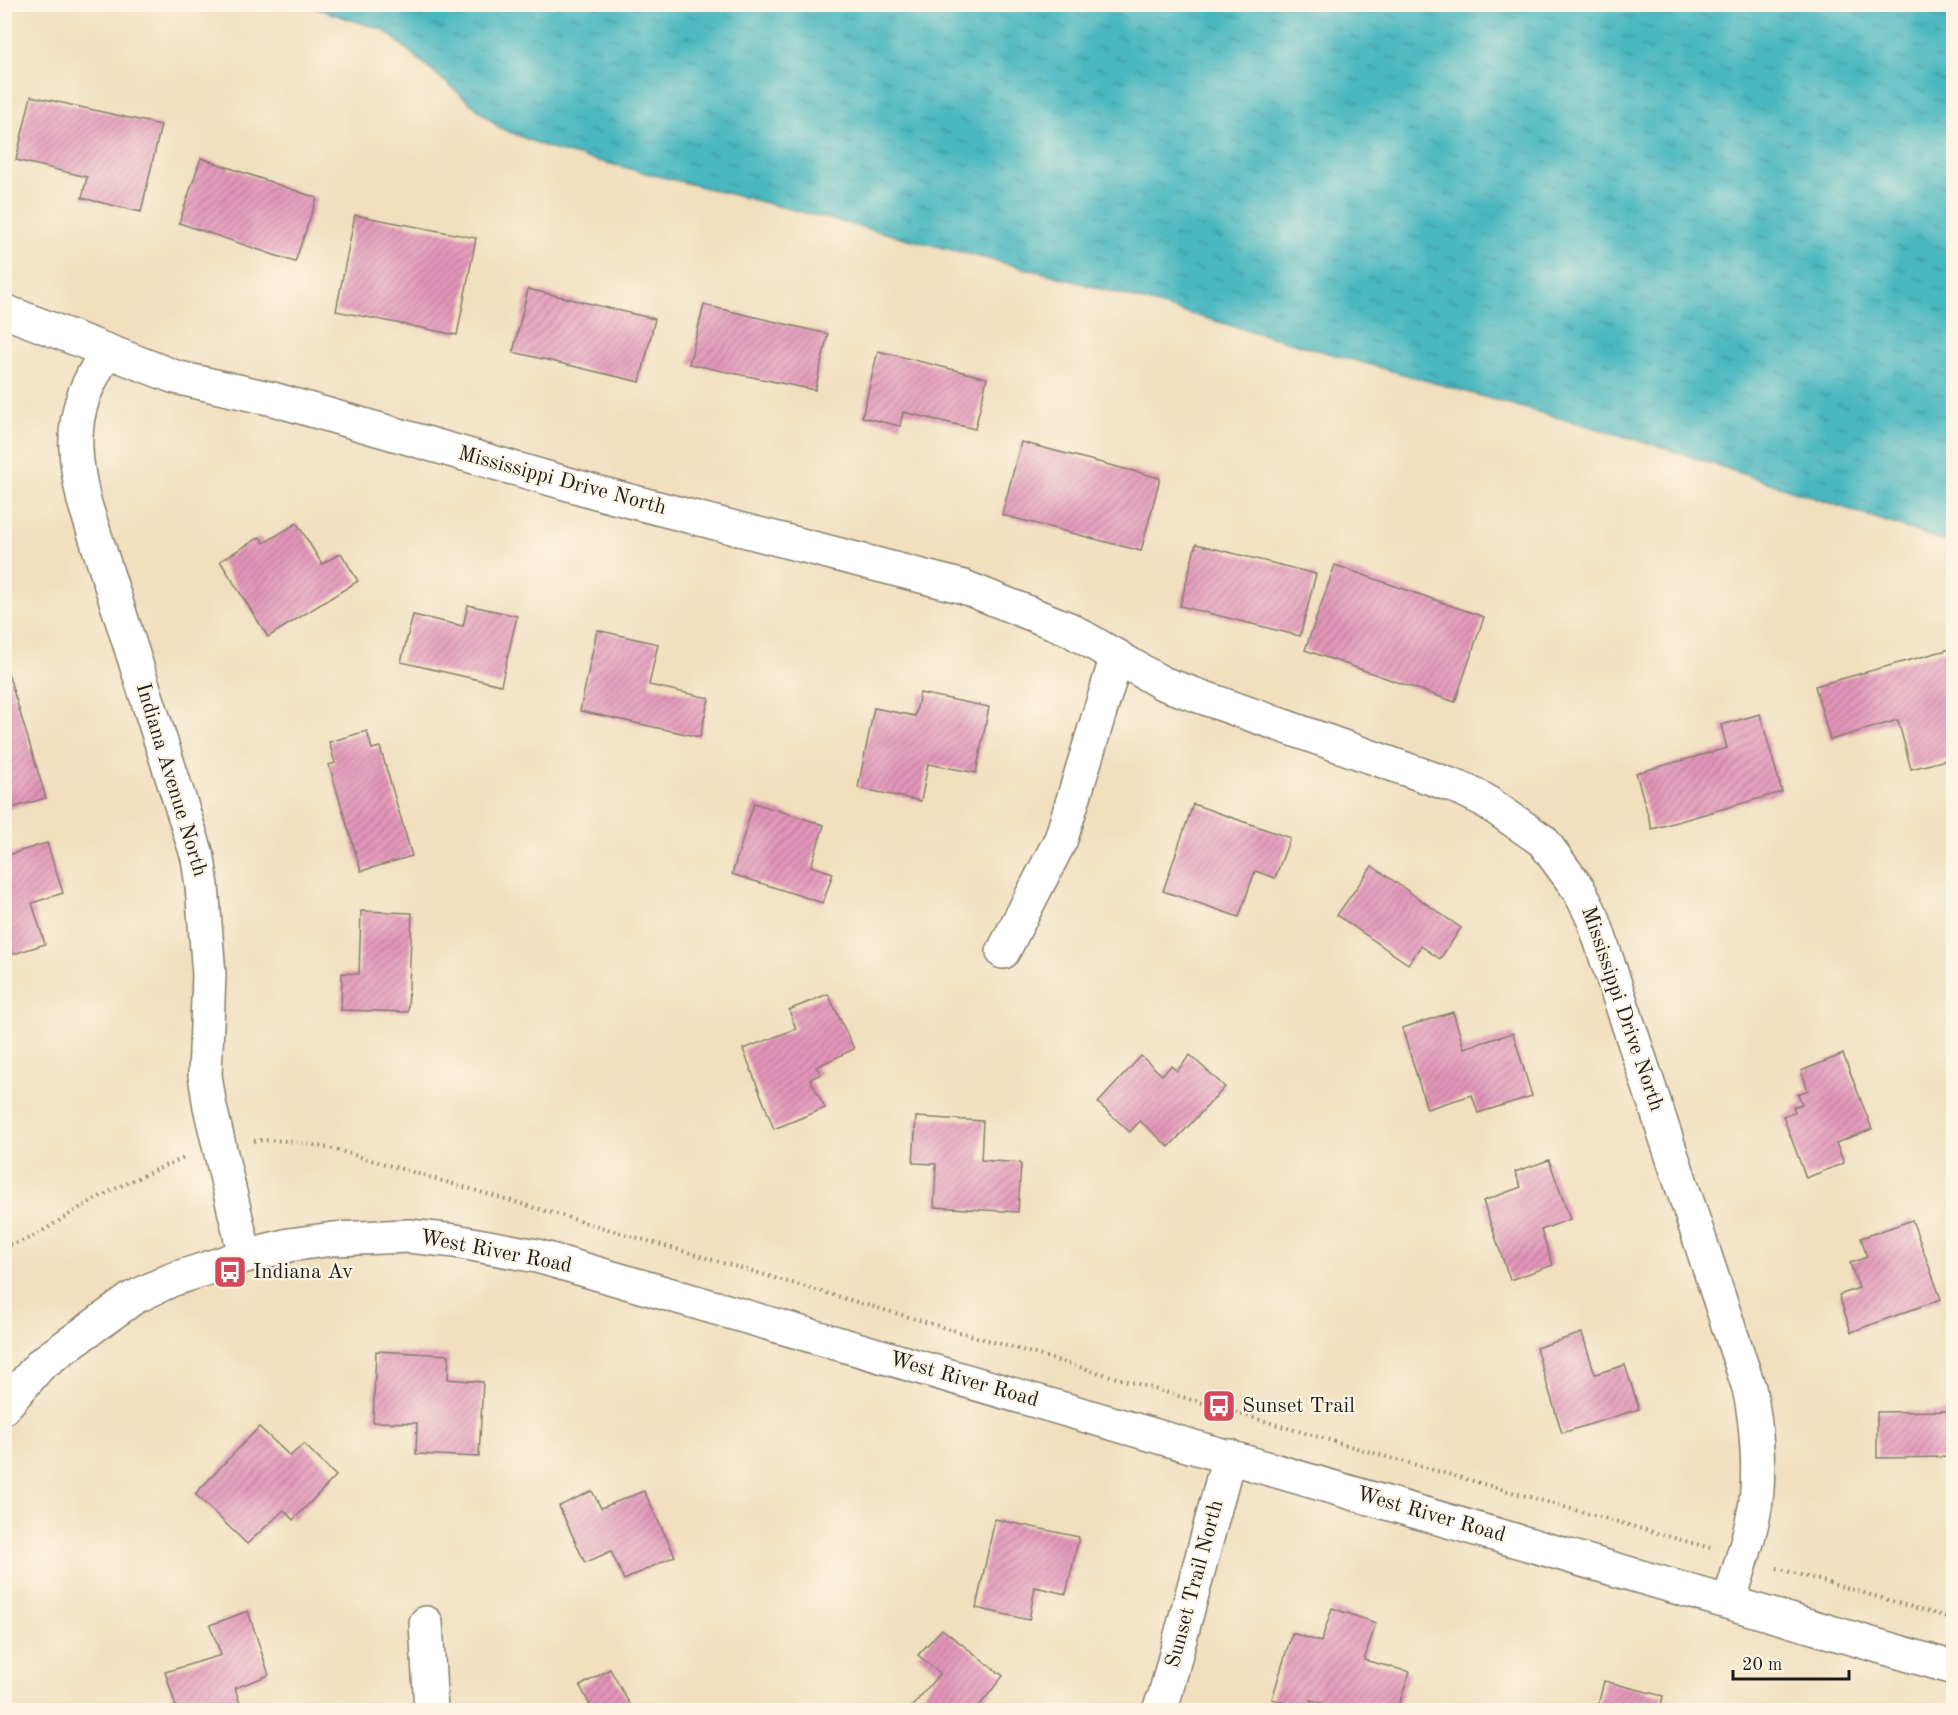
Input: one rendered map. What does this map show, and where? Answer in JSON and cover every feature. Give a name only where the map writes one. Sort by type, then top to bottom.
[{"type":"street","name":"Mississippi Drive North","points":[[4,311],[175,377],[273,399],[603,494],[964,588],[1068,629],[1162,683],[1451,785],[1484,800],[1543,841],[1579,890],[1593,918],[1746,1377],[1756,1420],[1757,1491],[1754,1512],[1729,1602]]},
{"type":"street","name":"Indiana Avenue North","points":[[106,351],[83,397],[75,426],[76,464],[84,501],[198,858],[210,975],[205,1075],[210,1107],[245,1256]]},
{"type":"street","points":[[1003,951],[1061,839],[1117,656]]},
{"type":"street","name":"West River Road","points":[[4,1407],[41,1364],[133,1298],[171,1280],[245,1256],[289,1245],[333,1239],[399,1236],[455,1241],[537,1256],[1953,1668]]},
{"type":"street","name":"Sunset Trail North","points":[[1159,1710],[1229,1456]]},
{"type":"street","points":[[426,1623],[431,1710]]},
{"type":"path","points":[[252,1141],[290,1140],[337,1150],[1377,1454],[1712,1549]]},
{"type":"path","points":[[4,1245],[35,1235],[119,1187],[191,1155]]},
{"type":"path","points":[[1776,1568],[1953,1619]]},
{"type":"water","points":[[305,5],[1953,5],[1953,544],[1662,447],[1052,275],[551,149],[500,128],[384,30]]},
{"type":"building","points":[[31,96],[161,125],[141,212],[82,198],[87,177],[16,160]]},
{"type":"building","points":[[201,158],[317,198],[295,262],[179,223]]},
{"type":"building","points":[[355,215],[476,238],[457,335],[336,311]]},
{"type":"building","points":[[528,289],[655,319],[640,382],[513,352]]},
{"type":"building","points":[[704,305],[828,334],[815,390],[689,364]]},
{"type":"building","points":[[878,351],[987,378],[975,429],[903,412],[900,426],[862,417]]},
{"type":"building","points":[[1021,442],[1160,478],[1141,551],[1002,515]]},
{"type":"building","points":[[297,523],[322,564],[341,553],[358,581],[268,637],[220,561],[260,537],[264,543]]},
{"type":"building","points":[[1196,544],[1316,574],[1300,636],[1180,606]]},
{"type":"building","points":[[1335,565],[1484,617],[1455,702],[1305,650]]},
{"type":"building","points":[[468,605],[517,616],[501,685],[401,662],[413,615],[463,626]]},
{"type":"building","points":[[597,630],[658,644],[649,685],[709,698],[700,737],[580,711]]},
{"type":"building","points":[[1954,648],[1954,758],[1911,769],[1898,720],[1830,740],[1815,686]]},
{"type":"building","points":[[4,660],[46,798],[4,810]]},
{"type":"building","points":[[920,693],[989,707],[976,773],[928,764],[921,801],[858,788],[874,708],[915,716]]},
{"type":"building","points":[[1760,714],[1782,792],[1652,829],[1636,773],[1727,748],[1721,725]]},
{"type":"building","points":[[367,731],[372,749],[380,747],[412,856],[361,871],[329,765],[335,763],[329,742]]},
{"type":"building","points":[[754,803],[824,825],[811,866],[833,873],[823,903],[732,874]]},
{"type":"building","points":[[1193,804],[1290,838],[1275,878],[1255,871],[1239,917],[1163,891]]},
{"type":"building","points":[[47,843],[63,893],[32,903],[45,944],[4,957],[4,856]]},
{"type":"building","points":[[1372,866],[1461,928],[1440,959],[1421,946],[1408,964],[1337,915]]},
{"type":"building","points":[[361,911],[412,913],[408,1012],[341,1010],[342,973],[359,974]]},
{"type":"building","points":[[828,994],[854,1049],[816,1067],[821,1074],[810,1079],[825,1108],[774,1129],[743,1049],[796,1029],[789,1010]]},
{"type":"building","points":[[1453,1012],[1464,1048],[1513,1033],[1532,1096],[1478,1113],[1472,1095],[1427,1109],[1402,1028]]},
{"type":"building","points":[[1843,1054],[1872,1129],[1836,1143],[1844,1163],[1806,1178],[1783,1116],[1795,1112],[1793,1107],[1802,1104],[1798,1094],[1808,1090],[1801,1071]]},
{"type":"building","points":[[1190,1055],[1225,1087],[1169,1147],[1140,1121],[1130,1132],[1098,1103],[1141,1056],[1162,1075],[1171,1066],[1177,1071]]},
{"type":"building","points":[[916,1117],[983,1121],[981,1160],[1021,1163],[1018,1212],[934,1207],[936,1164],[913,1163]]},
{"type":"building","points":[[1549,1160],[1570,1219],[1541,1230],[1553,1265],[1510,1280],[1483,1201],[1521,1187],[1515,1172]]},
{"type":"building","points":[[1912,1220],[1941,1299],[1851,1332],[1839,1295],[1859,1288],[1850,1263],[1867,1257],[1861,1238]]},
{"type":"building","points":[[1582,1333],[1595,1374],[1625,1365],[1639,1409],[1562,1433],[1536,1348]]},
{"type":"building","points":[[376,1351],[449,1355],[448,1379],[483,1382],[479,1457],[416,1454],[417,1423],[373,1422]]},
{"type":"building","points":[[1954,1411],[1954,1457],[1877,1458],[1877,1412]]},
{"type":"building","points":[[259,1427],[290,1456],[304,1444],[336,1476],[293,1520],[284,1510],[247,1544],[195,1494]]},
{"type":"building","points":[[592,1491],[601,1508],[644,1491],[675,1556],[624,1580],[611,1551],[585,1563],[559,1506]]},
{"type":"building","points":[[995,1519],[1079,1537],[1066,1594],[1035,1587],[1029,1620],[976,1608]]},
{"type":"building","points":[[1332,1608],[1376,1623],[1364,1660],[1410,1672],[1397,1710],[1345,1710],[1311,1700],[1309,1709],[1272,1699],[1292,1633],[1321,1642]]},
{"type":"building","points":[[248,1611],[269,1675],[235,1688],[242,1710],[177,1710],[165,1672],[221,1655],[210,1625]]},
{"type":"building","points":[[942,1629],[1003,1676],[980,1705],[986,1710],[909,1710],[940,1673],[918,1655]]},
{"type":"building","points":[[610,1669],[633,1710],[580,1710],[590,1705],[580,1686]]},
{"type":"building","points":[[1604,1681],[1663,1696],[1660,1710],[1597,1710]]},
{"type":"place","name":"Indiana Av","points":[[230,1272]]},
{"type":"place","name":"Sunset Trail","points":[[1219,1406]]}]
